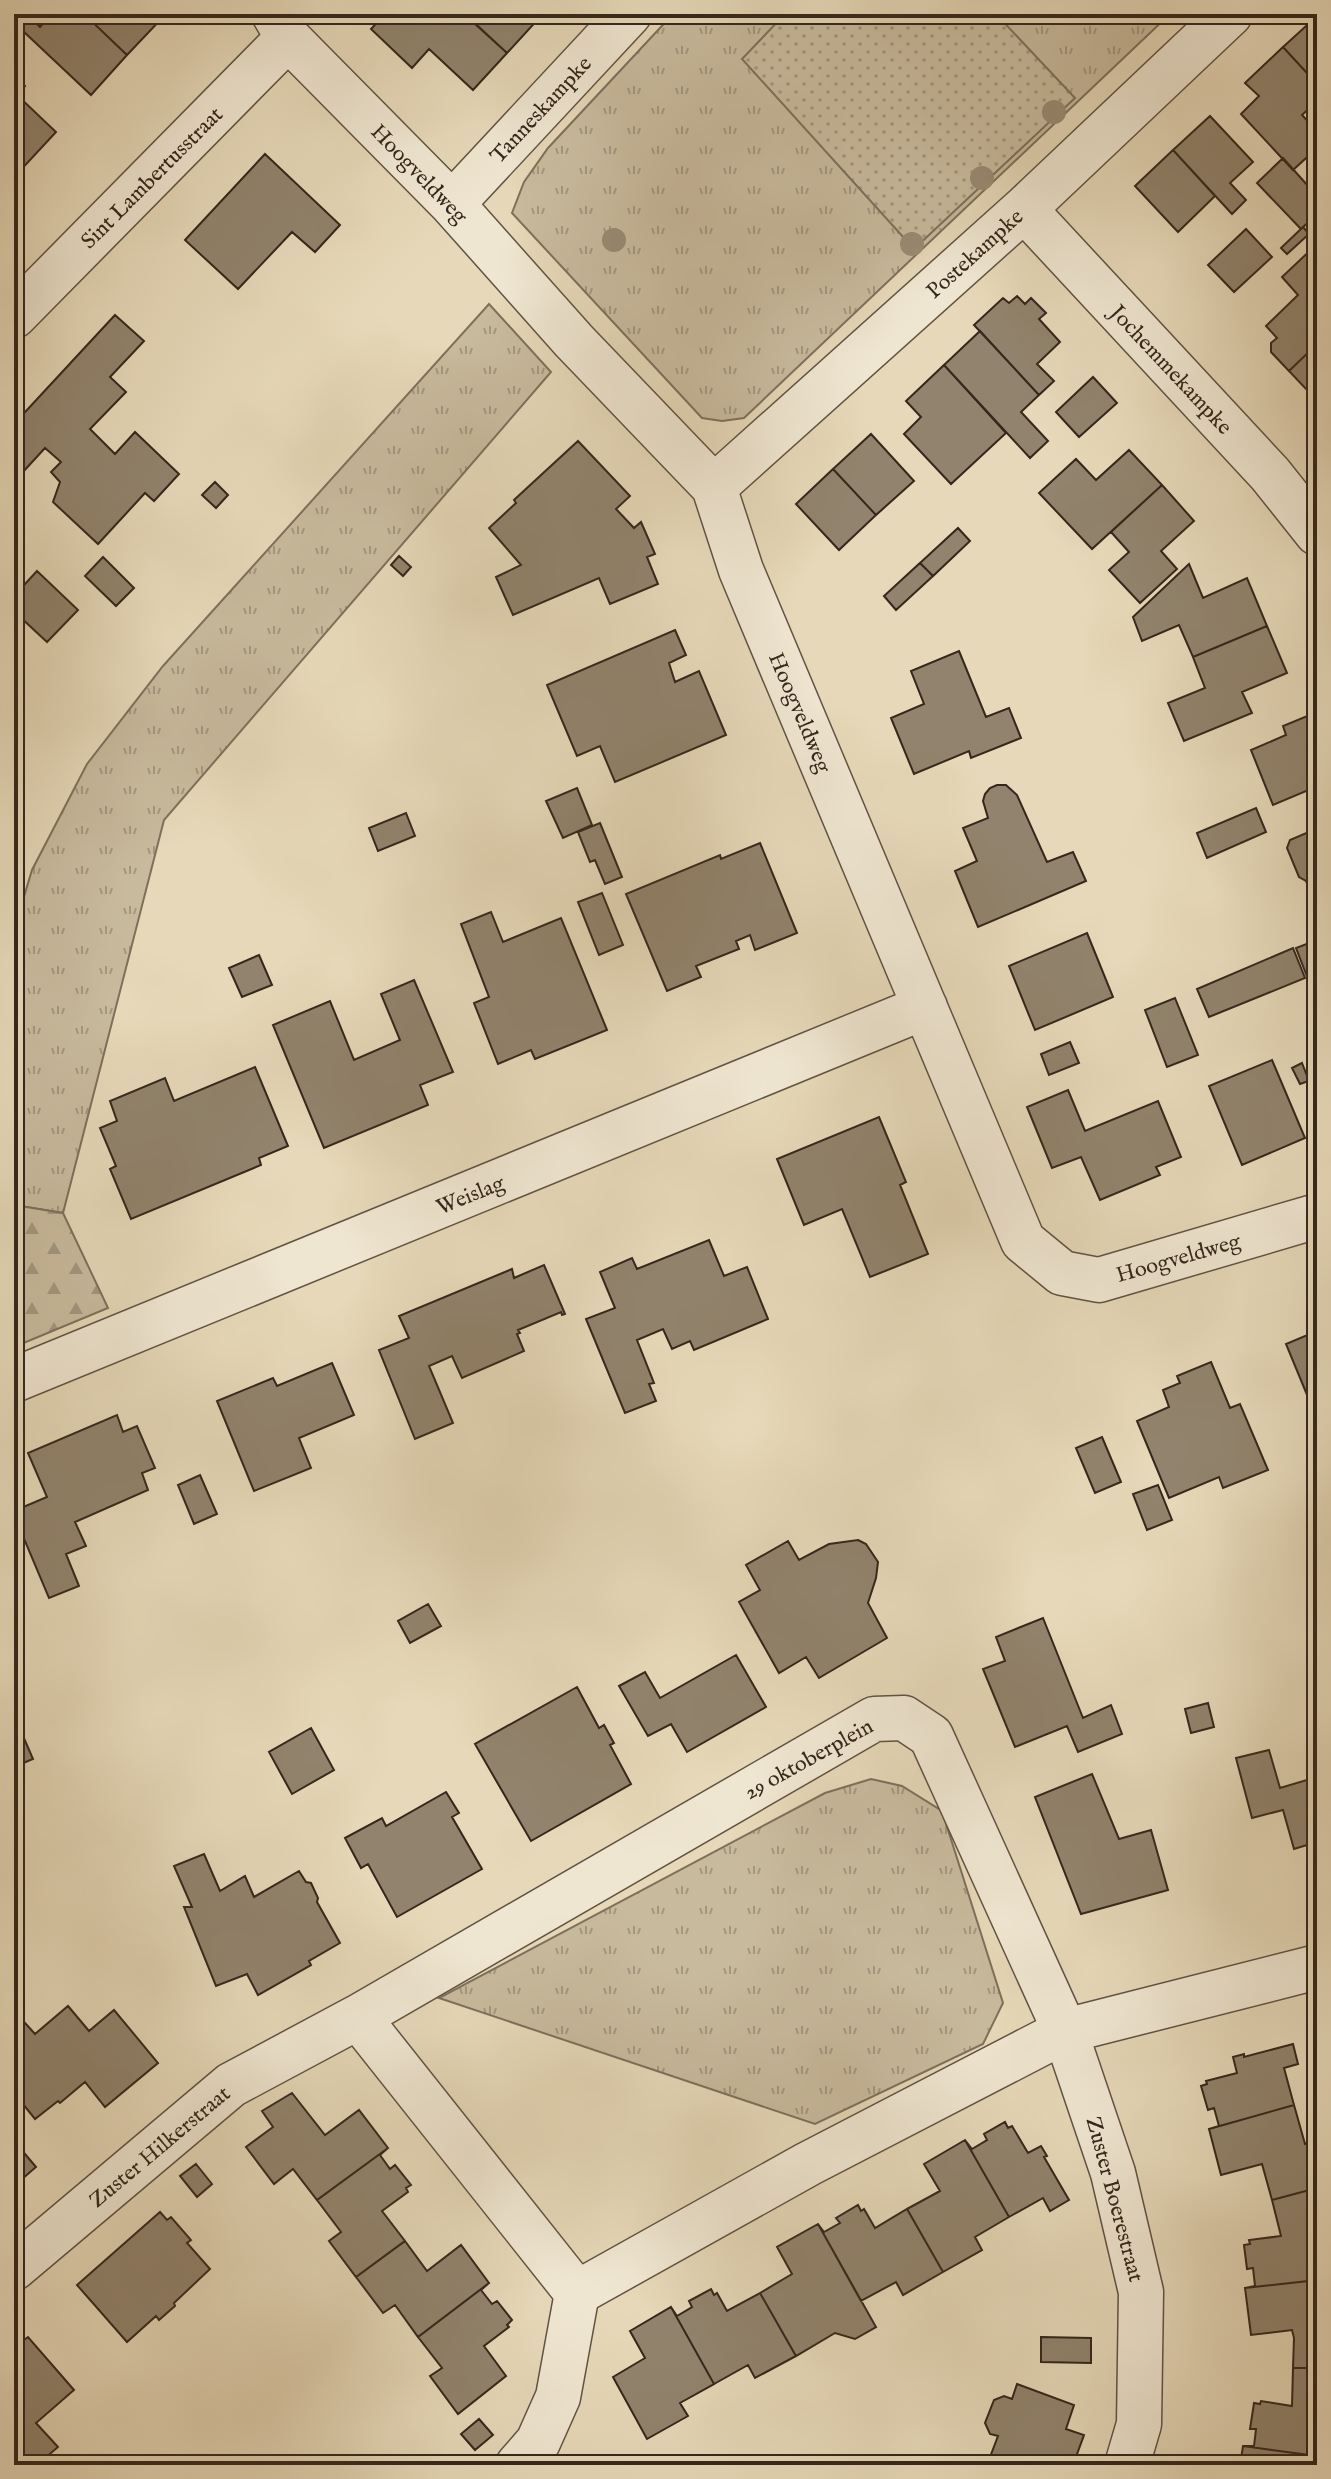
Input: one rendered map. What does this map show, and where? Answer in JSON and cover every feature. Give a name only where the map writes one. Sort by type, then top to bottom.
[{"type":"street","name":"Tanneskampke","points":[[452,204],[629,14]]},
{"type":"street","name":"Postekampke","points":[[714,487],[1024,209],[1230,14]]},
{"type":"street","name":"Hoogveldweg","points":[[281,26],[452,204],[574,341],[714,487],[741,570],[1023,1241],[1062,1273],[1099,1280],[1317,1216]]},
{"type":"street","name":"Sint Lambertusstraat","points":[[14,316],[281,26]]},
{"type":"street","name":"Jochemmekampke","points":[[1024,209],[1270,474],[1317,533]]},
{"type":"street","name":"Weislag","points":[[14,1380],[925,1007]]},
{"type":"street","name":"29 oktoberplein","points":[[358,2017],[874,1719],[904,1718],[931,1736],[1065,2031]]},
{"type":"street","points":[[577,2293],[808,2164],[1065,2031],[1317,1967]]},
{"type":"street","points":[[358,2017],[577,2293],[558,2397],[538,2442],[518,2465]]},
{"type":"street","name":"Zuster Hilkerstraat","points":[[14,2268],[231,2085],[358,2017]]},
{"type":"street","name":"Zuster Boerestraat","points":[[1065,2031],[1113,2173],[1141,2292],[1139,2424],[1127,2465]]},
{"type":"green space","points":[[673,14],[1170,14],[744,418],[722,421],[702,418],[512,213],[524,182],[548,148]]},
{"type":"green space","points":[[785,14],[996,14],[1075,98],[914,249],[742,59]]},
{"type":"green space","points":[[489,304],[551,372],[164,820],[63,1213],[14,1205],[14,930],[32,870],[87,764],[163,666]]},
{"type":"green space","points":[[14,1205],[63,1213],[108,1308],[14,1347]]},
{"type":"green space","points":[[871,1779],[902,1786],[942,1811],[1003,2003],[983,2044],[815,2124],[439,1998],[825,1793]]},
{"type":"building","points":[[14,14],[27,14],[40,27],[52,14],[84,14],[127,55],[91,95],[24,32],[14,42]]},
{"type":"building","points":[[84,14],[162,14],[164,16],[127,55]]},
{"type":"building","points":[[385,14],[464,14],[507,53],[473,90],[429,49],[412,68],[371,29]]},
{"type":"building","points":[[465,14],[539,14],[541,16],[507,53]]},
{"type":"building","points":[[1317,16],[1317,84],[1283,47]]},
{"type":"building","points":[[1283,47],[1317,84],[1317,101],[1302,115],[1317,131],[1317,148],[1293,170],[1241,114],[1259,96],[1245,83]]},
{"type":"building","points":[[14,76],[25,86],[17,95],[56,132],[18,173],[14,170]]},
{"type":"building","points":[[1210,116],[1253,162],[1230,183],[1246,200],[1232,214],[1173,150]]},
{"type":"building","points":[[1173,150],[1215,196],[1178,232],[1135,186]]},
{"type":"building","points":[[265,154],[340,225],[315,252],[292,232],[238,289],[185,240]]},
{"type":"building","points":[[1283,158],[1317,196],[1317,214],[1301,229],[1257,183]]},
{"type":"building","points":[[1303,227],[1309,234],[1287,254],[1281,248]]},
{"type":"building","points":[[1246,229],[1272,257],[1234,292],[1208,265]]},
{"type":"building","points":[[1317,244],[1317,344],[1289,371],[1271,352],[1271,343],[1277,338],[1266,326],[1298,295],[1282,277]]},
{"type":"building","points":[[1017,296],[1025,304],[1031,298],[1046,313],[1039,319],[1060,342],[1037,364],[1054,381],[1039,395],[974,325],[1003,298],[1009,303]]},
{"type":"building","points":[[115,315],[144,341],[110,377],[126,392],[90,429],[115,454],[135,432],[179,474],[154,501],[145,493],[98,544],[53,502],[60,482],[51,472],[61,462],[45,448],[22,473],[14,466],[14,424]]},
{"type":"building","points":[[980,331],[1039,395],[1021,412],[1048,441],[1030,458],[944,365]]},
{"type":"building","points":[[1317,344],[1317,387],[1306,389],[1289,371]]},
{"type":"building","points":[[944,365],[1006,433],[951,484],[904,434],[921,417],[906,401]]},
{"type":"building","points":[[1093,377],[1117,403],[1079,437],[1056,412]]},
{"type":"building","points":[[871,434],[914,481],[876,515],[833,469]]},
{"type":"building","points":[[578,441],[630,496],[616,509],[634,528],[641,522],[655,554],[647,557],[658,584],[610,604],[599,578],[513,615],[496,577],[521,565],[489,528],[516,503],[514,500]]},
{"type":"building","points":[[1129,450],[1162,485],[1092,549],[1039,493],[1076,459],[1096,480]]},
{"type":"building","points":[[833,469],[876,515],[839,550],[796,504]]},
{"type":"building","points":[[215,482],[228,495],[216,508],[202,495]]},
{"type":"building","points":[[1162,485],[1194,521],[1161,551],[1177,569],[1140,603],[1109,570],[1129,552],[1111,532]]},
{"type":"building","points":[[958,528],[970,541],[933,576],[920,563]]},
{"type":"building","points":[[399,556],[411,567],[403,576],[391,565]]},
{"type":"building","points":[[103,557],[134,588],[116,606],[85,576]]},
{"type":"building","points":[[920,563],[933,576],[896,610],[884,596]]},
{"type":"building","points":[[1189,564],[1203,598],[1247,578],[1267,626],[1193,657],[1179,625],[1142,641],[1133,617]]},
{"type":"building","points":[[37,571],[78,610],[47,642],[19,616],[14,621],[14,596]]},
{"type":"building","points":[[1267,626],[1287,673],[1242,692],[1252,713],[1184,741],[1168,703],[1205,688],[1193,657]]},
{"type":"building","points":[[675,630],[686,655],[669,663],[675,682],[699,671],[726,735],[615,782],[600,746],[577,756],[547,685]]},
{"type":"building","points":[[959,651],[986,717],[1009,708],[1021,738],[971,758],[969,751],[914,774],[891,718],[924,704],[911,671]]},
{"type":"building","points":[[1317,712],[1317,776],[1308,781],[1311,789],[1273,805],[1251,750],[1286,735],[1283,726]]},
{"type":"building","points":[[1006,785],[1017,795],[1047,862],[1073,852],[1086,881],[978,927],[955,871],[977,861],[963,828],[988,818],[983,801],[990,788]]},
{"type":"building","points":[[577,788],[592,825],[563,838],[546,801]]},
{"type":"building","points":[[1256,808],[1266,832],[1207,858],[1197,833]]},
{"type":"building","points":[[406,813],[415,836],[378,851],[369,828]]},
{"type":"building","points":[[600,823],[622,877],[605,884],[595,860],[590,862],[578,832]]},
{"type":"building","points":[[1311,831],[1317,843],[1317,906],[1306,881],[1299,877],[1287,848],[1290,840]]},
{"type":"building","points":[[760,843],[797,933],[755,950],[750,935],[736,941],[739,949],[696,966],[701,977],[667,991],[626,894],[720,855],[721,859]]},
{"type":"building","points":[[602,893],[623,945],[599,955],[578,902]]},
{"type":"building","points":[[491,912],[503,942],[561,918],[607,1030],[535,1059],[531,1050],[498,1064],[474,1003],[489,997],[461,924]]},
{"type":"building","points":[[1087,933],[1113,997],[1035,1030],[1009,966]]},
{"type":"building","points":[[1317,940],[1317,975],[1308,979],[1296,948]]},
{"type":"building","points":[[1293,948],[1305,978],[1209,1017],[1197,989]]},
{"type":"building","points":[[259,955],[272,985],[242,997],[229,968]]},
{"type":"building","points":[[414,980],[453,1072],[420,1085],[428,1105],[324,1148],[273,1025],[330,1001],[354,1060],[400,1040],[381,994]]},
{"type":"building","points":[[1175,998],[1198,1055],[1167,1067],[1145,1010]]},
{"type":"building","points":[[1070,1042],[1079,1063],[1049,1075],[1041,1054]]},
{"type":"building","points":[[1272,1060],[1305,1138],[1242,1165],[1209,1086]]},
{"type":"building","points":[[1302,1063],[1309,1081],[1300,1084],[1292,1068]]},
{"type":"building","points":[[255,1067],[288,1146],[259,1158],[261,1165],[131,1219],[110,1169],[116,1166],[100,1128],[117,1121],[110,1101],[165,1078],[174,1101]]},
{"type":"building","points":[[1068,1090],[1085,1131],[1158,1101],[1181,1157],[1156,1167],[1160,1175],[1100,1200],[1081,1157],[1052,1168],[1027,1107]]},
{"type":"building","points":[[879,1117],[906,1182],[900,1185],[928,1254],[870,1277],[842,1209],[804,1225],[777,1159]]},
{"type":"building","points":[[709,1240],[724,1276],[747,1267],[768,1319],[694,1350],[690,1341],[672,1349],[663,1329],[637,1340],[654,1383],[649,1384],[656,1401],[625,1413],[586,1319],[615,1308],[600,1272],[632,1258],[637,1269]]},
{"type":"building","points":[[544,1265],[565,1314],[561,1312],[518,1330],[524,1351],[462,1378],[452,1356],[429,1366],[453,1423],[415,1439],[379,1350],[409,1338],[399,1316],[512,1269],[514,1278]]},
{"type":"building","points":[[1317,1331],[1317,1419],[1286,1344]]},
{"type":"building","points":[[1211,1362],[1230,1408],[1240,1404],[1268,1470],[1223,1488],[1219,1477],[1169,1498],[1137,1421],[1169,1407],[1163,1390],[1180,1383],[1177,1376]]},
{"type":"building","points":[[332,1363],[354,1415],[299,1438],[311,1468],[254,1491],[217,1401],[273,1378],[277,1386]]},
{"type":"building","points":[[117,1415],[123,1432],[137,1426],[155,1468],[142,1473],[148,1490],[75,1522],[86,1546],[66,1554],[79,1586],[49,1598],[14,1515],[14,1511],[47,1497],[28,1453]]},
{"type":"building","points":[[1102,1437],[1121,1482],[1095,1493],[1076,1448]]},
{"type":"building","points":[[200,1475],[217,1514],[194,1524],[178,1485]]},
{"type":"building","points":[[1158,1485],[1172,1520],[1147,1530],[1133,1494]]},
{"type":"building","points":[[858,1540],[866,1544],[878,1562],[868,1603],[887,1638],[819,1678],[806,1657],[779,1673],[739,1602],[760,1590],[746,1565],[788,1541],[799,1560],[829,1544]]},
{"type":"building","points":[[428,1604],[441,1626],[410,1643],[398,1621]]},
{"type":"building","points":[[1043,1618],[1083,1718],[1111,1705],[1122,1734],[1078,1752],[1067,1726],[1015,1747],[983,1669],[1005,1661],[996,1637]]},
{"type":"building","points":[[736,1655],[766,1707],[687,1752],[671,1724],[648,1736],[619,1686],[645,1672],[660,1698]]},
{"type":"building","points":[[577,1687],[599,1728],[604,1725],[614,1743],[610,1745],[631,1784],[531,1841],[475,1744]]},
{"type":"building","points":[[1208,1703],[1214,1727],[1191,1733],[1185,1709]]},
{"type":"building","points":[[14,1715],[33,1759],[14,1767]]},
{"type":"building","points":[[311,1728],[334,1770],[292,1794],[269,1752]]},
{"type":"building","points":[[1269,1750],[1280,1788],[1317,1777],[1317,1842],[1294,1849],[1283,1810],[1252,1818],[1236,1758]]},
{"type":"building","points":[[1092,1774],[1119,1839],[1151,1830],[1168,1890],[1081,1914],[1035,1797]]},
{"type":"building","points":[[446,1792],[459,1813],[452,1817],[482,1869],[397,1917],[368,1864],[361,1868],[345,1838],[382,1818],[386,1826]]},
{"type":"building","points":[[204,1854],[220,1891],[245,1876],[254,1897],[299,1871],[306,1882],[311,1883],[317,1902],[340,1943],[309,1961],[311,1965],[258,1995],[247,1974],[216,1986],[184,1907],[192,1907],[174,1866]]},
{"type":"building","points":[[68,2006],[89,2031],[114,2010],[158,2063],[105,2107],[85,2082],[35,2119],[14,2093],[14,2014],[35,2034]]},
{"type":"building","points":[[1293,2044],[1298,2064],[1284,2068],[1294,2105],[1209,2129],[1219,2126],[1214,2108],[1208,2110],[1201,2086],[1207,2084],[1206,2081],[1237,2073],[1233,2057]]},
{"type":"building","points":[[292,2093],[325,2135],[359,2110],[388,2148],[317,2200],[293,2169],[274,2184],[246,2147],[273,2127],[262,2111]]},
{"type":"building","points":[[1294,2105],[1305,2144],[1317,2140],[1317,2188],[1272,2200],[1262,2164],[1221,2175],[1209,2129]]},
{"type":"building","points":[[1005,2122],[1008,2128],[1012,2126],[1028,2153],[1041,2146],[1047,2156],[1044,2157],[1069,2200],[1050,2211],[1043,2198],[1009,2217],[965,2140],[972,2149],[987,2140],[984,2134]]},
{"type":"building","points":[[965,2140],[1009,2217],[975,2237],[982,2250],[943,2272],[907,2209],[940,2191],[924,2164]]},
{"type":"building","points":[[14,2141],[36,2167],[14,2186]]},
{"type":"building","points":[[388,2148],[380,2155],[390,2169],[395,2165],[411,2185],[406,2188],[408,2192],[382,2211],[405,2241],[356,2277],[329,2241],[341,2232],[317,2200]]},
{"type":"building","points":[[196,2164],[212,2184],[197,2197],[180,2176]]},
{"type":"building","points":[[1317,2188],[1317,2280],[1245,2288],[1255,2286],[1253,2268],[1247,2269],[1244,2245],[1250,2244],[1249,2240],[1281,2236],[1272,2200]]},
{"type":"building","points":[[858,2205],[861,2211],[864,2209],[875,2228],[907,2209],[943,2272],[903,2295],[896,2282],[861,2301],[818,2224],[824,2232],[840,2223],[836,2218]]},
{"type":"building","points":[[160,2212],[167,2220],[171,2217],[191,2240],[187,2243],[210,2269],[174,2303],[175,2306],[159,2320],[156,2316],[127,2342],[77,2285]]},
{"type":"building","points":[[818,2224],[876,2327],[855,2339],[835,2333],[796,2356],[760,2293],[792,2274],[777,2247]]},
{"type":"building","points":[[405,2241],[427,2271],[461,2245],[489,2283],[418,2337],[395,2305],[383,2313],[356,2277]]},
{"type":"building","points":[[1317,2280],[1317,2368],[1293,2368],[1292,2330],[1251,2335],[1245,2288]]},
{"type":"building","points":[[489,2283],[481,2290],[492,2304],[497,2301],[512,2320],[507,2325],[509,2327],[484,2346],[506,2376],[458,2414],[430,2376],[442,2368],[418,2337]]},
{"type":"building","points":[[711,2289],[714,2295],[717,2293],[727,2311],[760,2293],[796,2356],[755,2378],[748,2365],[714,2384],[671,2307],[677,2316],[692,2307],[689,2301]]},
{"type":"building","points":[[671,2307],[714,2384],[680,2403],[688,2416],[647,2439],[613,2377],[645,2358],[630,2331]]},
{"type":"building","points":[[19,2335],[24,2340],[28,2337],[74,2390],[36,2423],[58,2447],[37,2465],[14,2465],[14,2339]]},
{"type":"building","points":[[1041,2337],[1091,2338],[1091,2363],[1041,2362]]},
{"type":"building","points":[[1293,2368],[1317,2368],[1317,2456],[1243,2446],[1254,2446],[1256,2429],[1250,2429],[1254,2403],[1260,2404],[1261,2401],[1292,2406]]},
{"type":"building","points":[[1017,2384],[1074,2405],[1066,2429],[1084,2435],[1073,2465],[987,2465],[998,2436],[990,2434],[985,2423],[994,2400],[1004,2396],[1012,2399]]},
{"type":"building","points":[[479,2419],[493,2435],[475,2450],[461,2434]]},
{"type":"building","points":[[1243,2446],[1317,2456],[1317,2465],[1240,2465]]}]
